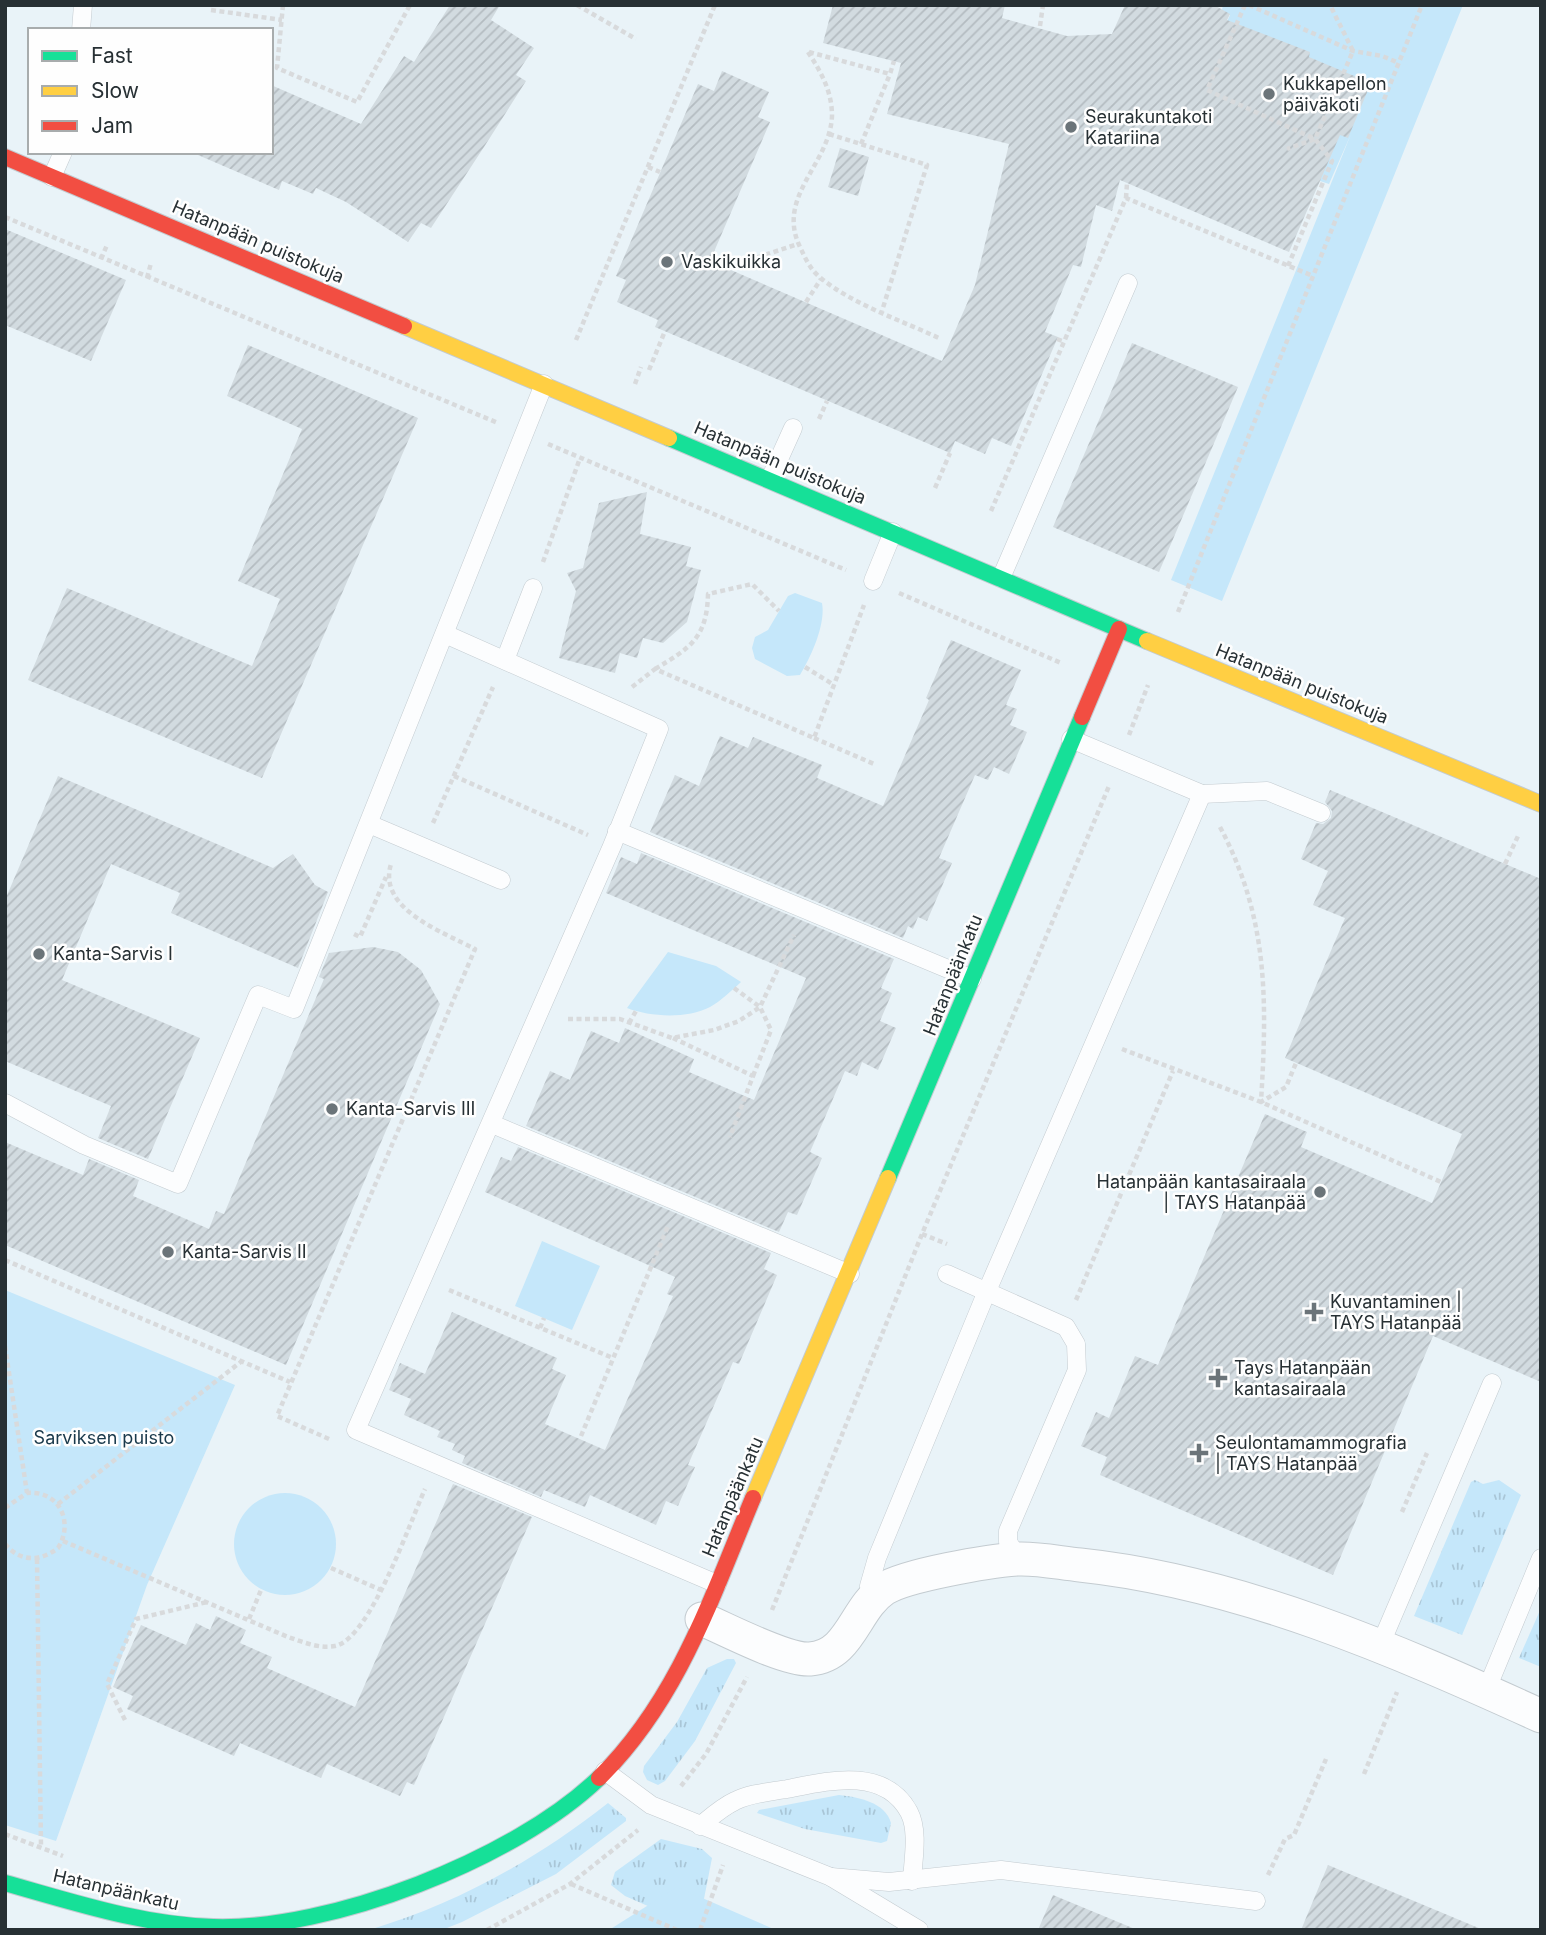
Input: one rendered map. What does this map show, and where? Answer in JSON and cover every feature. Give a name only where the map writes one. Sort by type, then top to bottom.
[{"type":"street","name":"Hatanpään puistokuja","points":[[5,157],[1164,648],[1541,804]]},
{"type":"street","name":"Hatanpäänkatu","points":[[5,1883],[147,1925],[255,1927],[337,1912],[429,1880],[484,1855],[548,1818],[605,1771],[633,1741],[661,1702],[718,1584],[1119,629]]},
{"type":"street","points":[[702,1619],[800,1658],[824,1657],[843,1642],[872,1599],[886,1587],[923,1576],[1018,1559],[1115,1569],[1218,1592],[1379,1648],[1541,1716]]},
{"type":"lane","points":[[81,28],[83,5]]},
{"type":"lane","points":[[52,177],[62,154]]},
{"type":"lane","points":[[1001,578],[1128,283]]},
{"type":"lane","points":[[5,1103],[84,1145],[178,1184],[258,995],[294,1009],[544,384]]},
{"type":"lane","points":[[770,479],[793,428]]},
{"type":"lane","points":[[873,581],[893,532]]},
{"type":"lane","points":[[505,660],[533,588]]},
{"type":"lane","points":[[445,634],[659,729],[492,1124],[356,1430],[718,1584]]},
{"type":"lane","points":[[1071,739],[1202,794],[1267,791],[1321,813]]},
{"type":"lane","points":[[872,1599],[869,1586],[877,1558],[987,1291],[1099,1039],[1202,794]]},
{"type":"lane","points":[[369,824],[501,880]]},
{"type":"lane","points":[[617,831],[972,979]]},
{"type":"lane","points":[[492,1124],[850,1274]]},
{"type":"lane","points":[[947,1273],[1066,1327],[1076,1344],[1079,1359],[1072,1382],[1008,1531],[1008,1542],[1018,1559]]},
{"type":"lane","points":[[1379,1648],[1492,1383]]},
{"type":"lane","points":[[1486,1691],[1541,1558]]},
{"type":"lane","points":[[605,1771],[661,1810],[831,1877],[919,1930]]},
{"type":"lane","points":[[701,1826],[723,1807],[751,1796],[836,1780],[870,1782],[893,1794],[913,1822],[912,1881]]},
{"type":"lane","points":[[831,1877],[864,1881],[912,1881],[1001,1870],[1256,1901]]},
{"type":"path","points":[[283,5],[276,68],[357,102],[411,5]]},
{"type":"path","points":[[577,5],[636,39]]},
{"type":"path","points":[[576,340],[715,5]]},
{"type":"path","points":[[1040,26],[1043,5]]},
{"type":"path","points":[[1288,265],[1332,161],[1315,139],[1207,90],[1247,5],[1353,51],[1382,56],[1399,63]]},
{"type":"path","points":[[1287,149],[1315,139],[1353,51],[1330,5]]},
{"type":"path","points":[[487,1930],[570,1884],[661,1810],[695,1770],[716,1738],[760,1644],[791,1558],[937,1196],[1121,758],[1422,5]]},
{"type":"path","points":[[211,10],[282,20]]},
{"type":"path","points":[[890,74],[808,52],[825,79],[831,104],[829,134],[818,160],[796,195],[794,226],[798,244],[821,279],[941,339]]},
{"type":"path","points":[[861,144],[894,61]]},
{"type":"path","points":[[829,134],[927,165],[882,311]]},
{"type":"path","points":[[648,167],[660,172]]},
{"type":"path","points":[[1126,198],[1127,183]]},
{"type":"path","points":[[5,217],[1097,677],[1126,688],[1148,685]]},
{"type":"path","points":[[101,259],[106,244]]},
{"type":"path","points":[[725,268],[798,244]]},
{"type":"path","points":[[147,278],[152,264]]},
{"type":"path","points":[[806,302],[821,279]]},
{"type":"path","points":[[649,370],[665,331]]},
{"type":"path","points":[[1057,339],[1065,342]]},
{"type":"path","points":[[935,488],[950,453]]},
{"type":"path","points":[[533,588],[580,458]]},
{"type":"path","points":[[814,738],[873,581]]},
{"type":"path","points":[[606,705],[655,669],[692,647],[708,617],[708,594],[752,584],[779,611]]},
{"type":"path","points":[[349,932],[360,937],[392,860],[402,851],[423,846],[505,660]]},
{"type":"path","points":[[805,667],[834,685]]},
{"type":"path","points":[[655,669],[874,764]]},
{"type":"path","points":[[1202,794],[1238,861],[1256,920],[1266,1018],[1261,1102]]},
{"type":"path","points":[[1505,864],[1521,829]]},
{"type":"path","points":[[5,1260],[290,1382],[475,949],[419,919],[395,898],[387,876]]},
{"type":"path","points":[[672,1038],[714,1030],[739,1021],[760,1007],[794,933]]},
{"type":"path","points":[[730,1137],[771,1030],[760,1007],[734,988]]},
{"type":"path","points":[[629,1023],[636,1011]]},
{"type":"path","points":[[531,1031],[570,1018],[620,1019],[672,1038],[753,1076]]},
{"type":"path","points":[[1099,1039],[1173,1071],[1261,1102],[1441,1182]]},
{"type":"path","points":[[1261,1102],[1286,1087],[1296,1063]]},
{"type":"path","points":[[928,1192],[937,1196]]},
{"type":"path","points":[[581,1436],[670,1222]]},
{"type":"path","points":[[423,1279],[612,1358]]},
{"type":"path","points":[[540,1328],[544,1318]]},
{"type":"path","points":[[5,1346],[27,1493]]},
{"type":"path","points":[[58,1504],[242,1361]]},
{"type":"path","points":[[63,1541],[317,1646],[337,1646],[356,1634],[381,1590],[427,1483]]},
{"type":"path","points":[[5,1508],[27,1493],[44,1495],[58,1504],[66,1521],[63,1541],[48,1556],[37,1559],[22,1558],[6,1547]]},
{"type":"path","points":[[37,1559],[41,1846]]},
{"type":"path","points":[[331,1567],[381,1590]]},
{"type":"path","points":[[249,1619],[261,1590]]},
{"type":"path","points":[[125,1720],[107,1684],[136,1619],[207,1601]]},
{"type":"path","points":[[1364,1774],[1410,1660]]},
{"type":"path","points":[[1256,1901],[1285,1839],[1294,1835],[1326,1759]]},
{"type":"path","points":[[5,1834],[69,1858]]},
{"type":"path","points":[[699,1930],[734,1838]]},
{"type":"path","points":[[570,1884],[677,1930]]},
{"type":"green space","points":[[1223,5],[1463,5],[1222,601],[1171,580],[1351,134],[1329,184],[1320,181],[1199,83],[1230,15],[1222,10]]},
{"type":"green space","points":[[795,593],[822,603],[823,611],[813,650],[800,675],[787,676],[755,659],[752,648],[755,637],[768,630],[788,596]]},
{"type":"green space","points":[[668,952],[716,966],[741,982],[714,1005],[701,1011],[657,1015],[627,1008]]},
{"type":"green space","points":[[542,1241],[600,1266],[572,1330],[515,1306]]},
{"type":"green space","name":"Sarviksen puisto","points":[[5,1290],[235,1385],[147,1585],[56,1841],[5,1825]]},
{"type":"green space","points":[[1475,1480],[1483,1484],[1499,1480],[1521,1495],[1462,1635],[1414,1616],[1471,1482]]},
{"type":"green space","points":[[285,1493],[305,1497],[321,1508],[332,1524],[336,1544],[332,1564],[321,1580],[305,1591],[285,1595],[265,1591],[249,1580],[238,1564],[234,1544],[238,1524],[249,1508],[265,1497]]},
{"type":"green space","points":[[1541,1608],[1541,1667],[1519,1658]]},
{"type":"green space","points":[[727,1659],[734,1659],[736,1663],[695,1741],[665,1781],[658,1785],[647,1780],[643,1772],[644,1766],[677,1722],[707,1668]]},
{"type":"green space","points":[[839,1795],[862,1799],[883,1810],[891,1823],[887,1841],[881,1843],[805,1829],[757,1813],[759,1810]]},
{"type":"green space","points":[[608,1803],[626,1818],[626,1821],[556,1874],[442,1930],[369,1930],[433,1907],[495,1878],[553,1843]]},
{"type":"green space","points":[[661,1839],[702,1849],[712,1858],[702,1909],[682,1921],[625,1896],[611,1885],[615,1872]]},
{"type":"green space","points":[[677,1887],[776,1930],[609,1930]]},
{"type":"building","points":[[450,5],[500,5],[491,20],[534,48],[516,75],[526,81],[484,147],[431,228],[421,223],[408,242],[346,202],[316,188],[313,194],[282,181],[279,190],[196,154],[273,154],[273,86],[361,124],[404,56],[414,62]]},
{"type":"building","points":[[833,5],[1005,5],[1002,18],[1067,36],[1112,34],[1125,5],[1214,5],[1230,14],[1227,20],[1310,52],[1309,57],[1371,83],[1348,138],[1340,135],[1289,252],[1120,180],[1112,211],[1096,205],[1081,267],[1073,265],[1045,332],[1058,337],[1011,446],[992,438],[985,454],[955,441],[950,453],[655,327],[658,320],[617,302],[626,280],[616,276],[698,84],[714,91],[722,71],[769,92],[758,117],[770,122],[710,261],[942,361],[975,285],[1009,144],[887,114],[901,63],[823,43]]},
{"type":"building","points":[[840,148],[869,157],[858,196],[828,187]]},
{"type":"building","points":[[5,229],[126,280],[91,361],[5,325]]},
{"type":"building","points":[[1132,343],[1238,387],[1159,572],[1053,527]]},
{"type":"building","points":[[248,345],[418,418],[262,778],[28,680],[67,588],[252,666],[280,599],[238,581],[302,429],[227,396]]},
{"type":"building","points":[[647,492],[640,534],[691,547],[686,566],[701,570],[687,622],[663,643],[643,638],[637,658],[620,653],[615,673],[559,658],[576,591],[567,573],[583,568],[599,503]]},
{"type":"building","points":[[951,640],[1021,670],[1006,705],[1017,709],[1010,725],[1027,732],[1009,774],[994,767],[988,780],[975,775],[939,858],[952,863],[927,921],[918,917],[913,929],[908,926],[903,938],[650,832],[675,775],[699,786],[720,736],[748,748],[753,737],[822,765],[817,778],[883,806],[929,700],[926,698]]},
{"type":"building","name":"Kanta-Sarvis I","points":[[58,776],[273,868],[293,854],[315,885],[328,892],[298,968],[171,913],[180,893],[111,864],[62,980],[200,1038],[148,1159],[98,1138],[111,1106],[5,1061],[5,900]]},
{"type":"building","name":"Hatanpään kantasairaala | TAYS Hatanpää","points":[[1330,790],[1541,879],[1541,1382],[1433,1336],[1333,1575],[1100,1475],[1107,1457],[1081,1446],[1096,1412],[1109,1418],[1135,1356],[1158,1365],[1265,1114],[1307,1132],[1301,1147],[1432,1203],[1462,1134],[1285,1058],[1345,918],[1313,905],[1328,871],[1301,859],[1316,823],[1323,824],[1331,818],[1332,811],[1325,802]]},
{"type":"building","points":[[641,853],[894,959],[881,988],[892,993],[880,1021],[896,1028],[878,1070],[862,1062],[857,1076],[845,1071],[810,1152],[822,1158],[797,1215],[788,1212],[779,1232],[526,1126],[550,1071],[570,1080],[591,1031],[619,1043],[625,1028],[694,1059],[689,1072],[754,1100],[806,978],[606,893],[621,857],[637,864]]},
{"type":"building","points":[[373,947],[398,952],[421,970],[440,1004],[286,1365],[5,1245],[5,1142],[83,1175],[89,1159],[139,1180],[133,1196],[209,1229],[216,1211],[224,1214],[324,979],[319,977],[329,953]]},
{"type":"building","points":[[518,1147],[771,1253],[764,1269],[777,1275],[739,1364],[733,1362],[688,1465],[695,1467],[678,1506],[666,1501],[656,1525],[590,1495],[585,1507],[544,1490],[541,1497],[462,1463],[465,1456],[452,1450],[455,1444],[437,1437],[440,1431],[404,1415],[411,1399],[389,1390],[400,1363],[425,1374],[452,1312],[557,1358],[552,1369],[566,1375],[545,1424],[605,1450],[673,1296],[667,1294],[675,1277],[485,1192],[501,1157],[511,1161]]},
{"type":"building","points":[[453,1484],[532,1517],[414,1785],[407,1782],[400,1796],[327,1764],[321,1778],[240,1743],[234,1756],[127,1709],[133,1696],[113,1687],[141,1625],[186,1645],[196,1623],[210,1630],[216,1616],[246,1630],[240,1643],[272,1657],[267,1668],[355,1707]]},
{"type":"building","points":[[1328,1865],[1481,1929],[1481,1930],[1301,1930]]},
{"type":"building","points":[[1053,1895],[1135,1929],[1135,1930],[1038,1930]]},
{"type":"traffic: fast","points":[[669,438],[1147,641]]},
{"type":"traffic: fast","points":[[888,1178],[1082,717]]},
{"type":"traffic: fast","points":[[5,1883],[108,1911],[186,1925],[260,1925],[311,1917],[364,1903],[471,1862],[520,1836],[563,1808],[599,1778]]},
{"type":"traffic: slow","points":[[404,326],[669,438]]},
{"type":"traffic: slow","points":[[1147,641],[1541,804]]},
{"type":"traffic: slow","points":[[753,1498],[888,1178]]},
{"type":"traffic: jam","points":[[5,157],[404,326]]},
{"type":"traffic: jam","points":[[1082,717],[1119,629]]},
{"type":"traffic: jam","points":[[599,1778],[627,1748],[671,1682],[707,1610],[753,1498]]},
{"type":"place","name":"Kukkapellon päiväkoti","points":[[1269,94]]},
{"type":"place","name":"Seurakuntakoti Katariina","points":[[1071,127]]},
{"type":"place","name":"Vaskikuikka","points":[[667,262]]},
{"type":"place","name":"Kanta-Sarvis I","points":[[39,954]]},
{"type":"place","name":"Kanta-Sarvis III","points":[[332,1109]]},
{"type":"place","name":"Hatanpään kantasairaala | TAYS Hatanpää","points":[[1320,1192]]},
{"type":"place","name":"Kanta-Sarvis II","points":[[168,1252]]},
{"type":"place","name":"Kuvantaminen | TAYS Hatanpää","points":[[1314,1312]]},
{"type":"place","name":"Tays Hatanpään kantasairaala","points":[[1218,1378]]},
{"type":"place","name":"Seulontamammografia | TAYS Hatanpää","points":[[1199,1453]]}]
